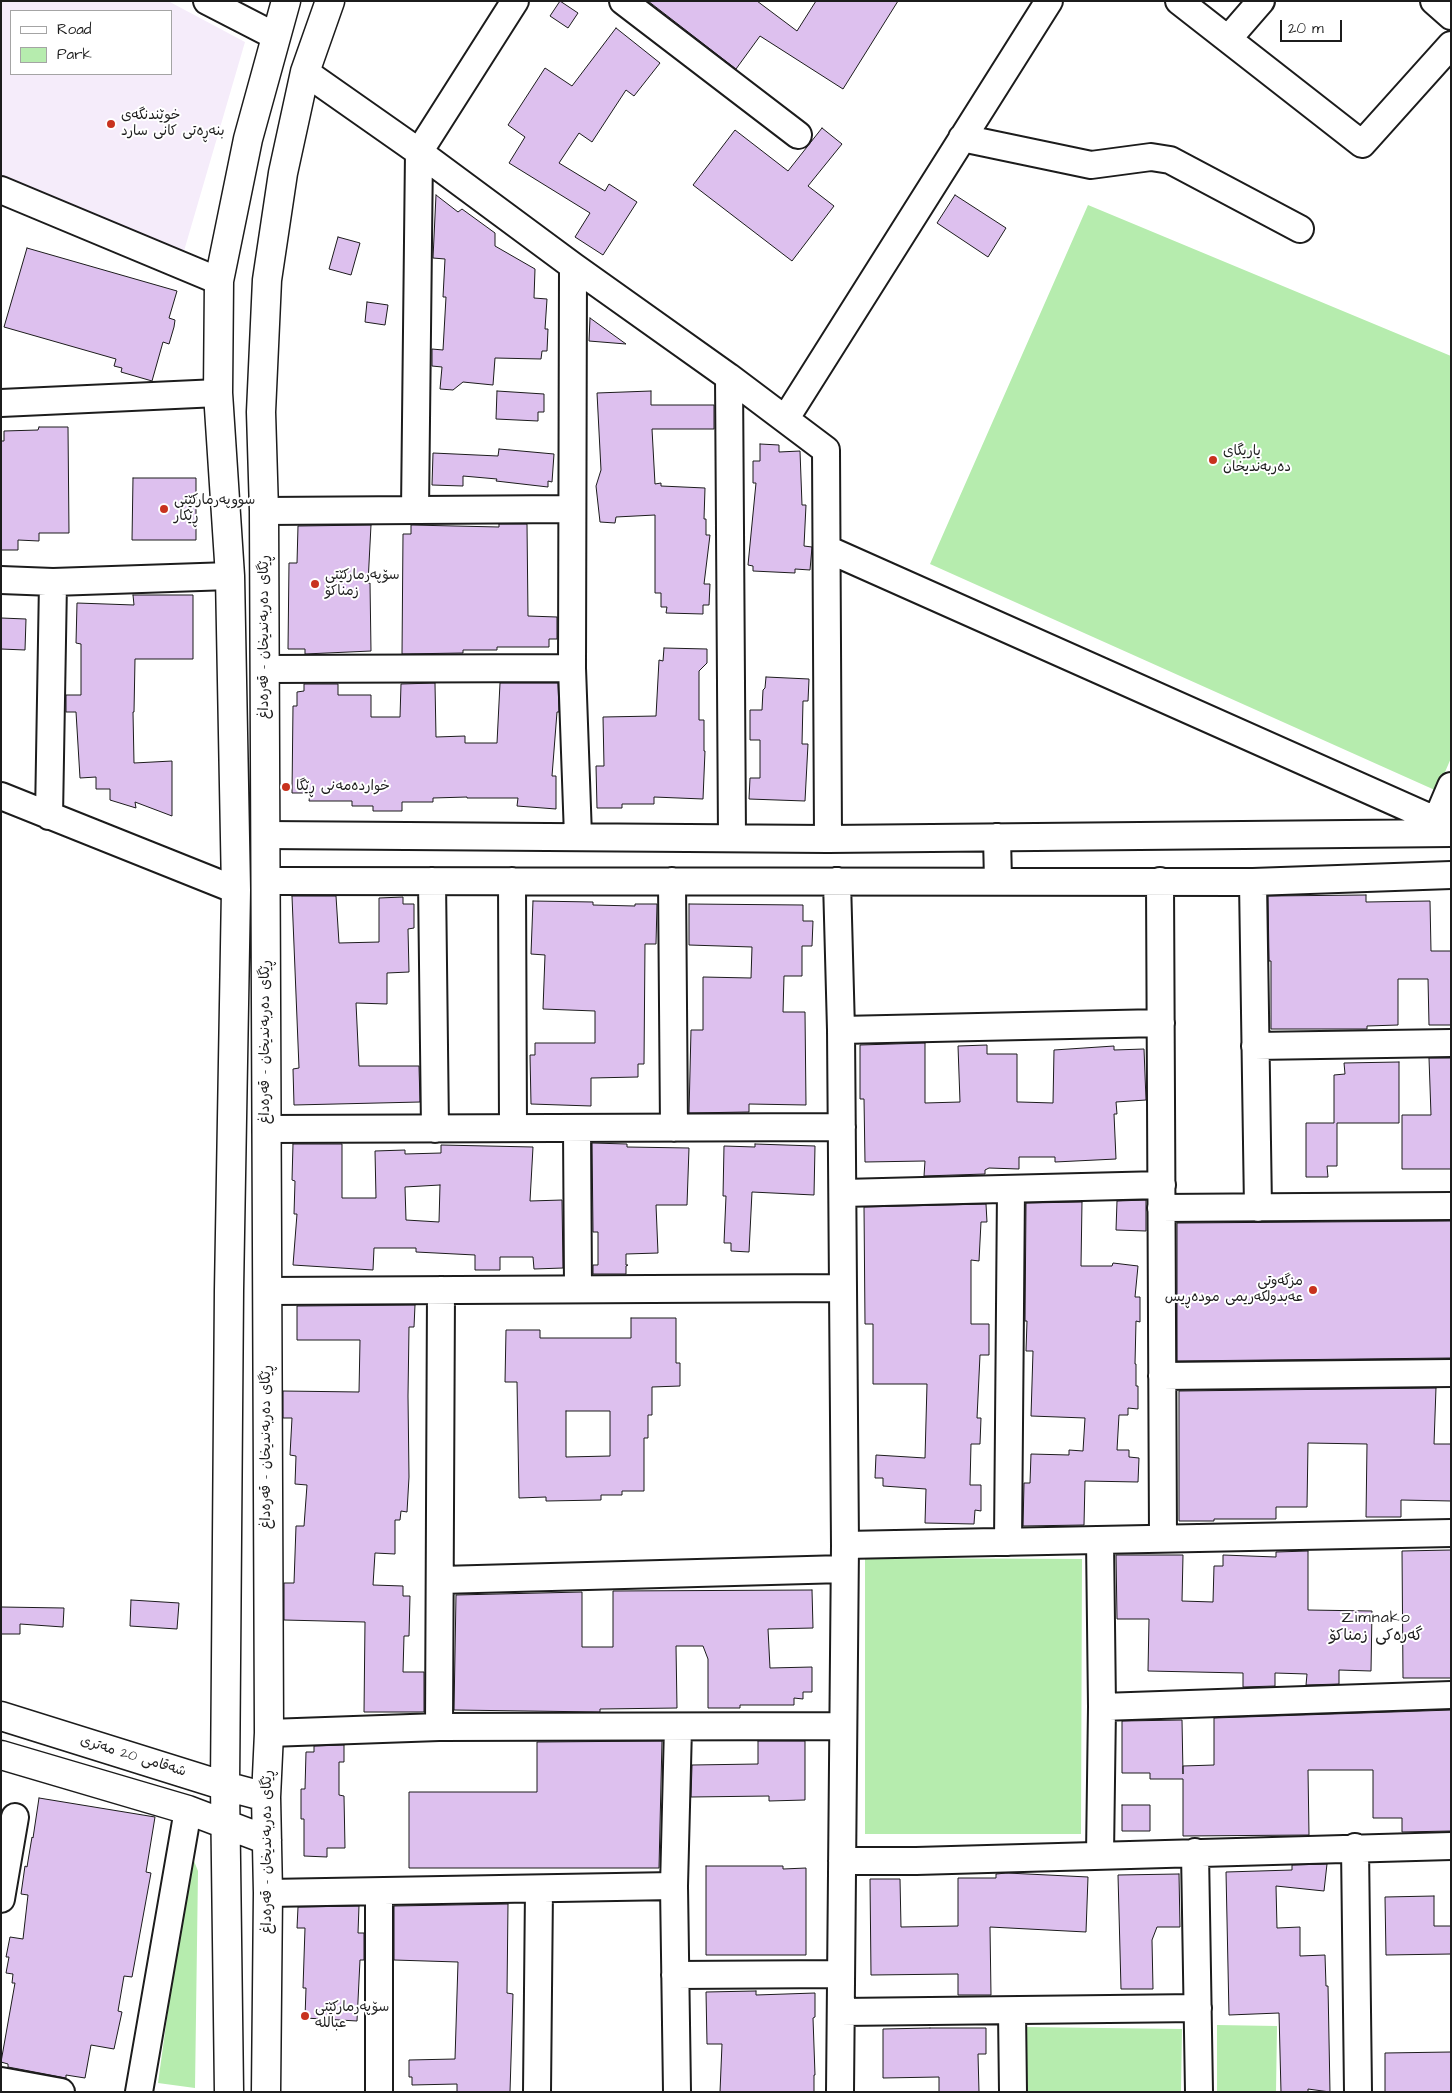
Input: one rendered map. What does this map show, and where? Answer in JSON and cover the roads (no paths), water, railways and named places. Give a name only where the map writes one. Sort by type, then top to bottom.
[{"type":"main road","points":[[228,2092],[225,1786],[229,1290],[236,890],[230,576],[219,402],[219,281],[248,139],[286,1]]},
{"type":"main road","name":"ڕێگای دەربەندیخان - قەرەداغ","points":[[266,2092],[268,1893],[266,1797],[269,1733],[265,669],[261,412],[267,280],[283,173],[306,72],[330,1]]},
{"type":"main road","points":[[219,402],[261,412]]},
{"type":"main road","name":"شەقامی 20 مەتری","points":[[1,1716],[266,1797]]},
{"type":"main road","points":[[1,1755],[188,1810],[267,1840]]},
{"type":"main road","points":[[141,1796],[147,1762]]},
{"type":"street","points":[[207,1],[275,36]]},
{"type":"street","points":[[415,510],[419,152],[514,1]]},
{"type":"street","points":[[623,1],[798,135]]},
{"type":"street","points":[[786,418],[1049,1]]},
{"type":"street","points":[[1179,1],[1362,144],[1451,46]]},
{"type":"street","points":[[1228,39],[1260,1]]},
{"type":"street","points":[[1434,1],[1451,16]]},
{"type":"street","points":[[306,72],[419,152],[573,266],[729,376],[826,450],[828,839]]},
{"type":"street","points":[[962,138],[1090,165],[1152,157],[1170,160],[1300,229]]},
{"type":"street","points":[[1,190],[219,281]]},
{"type":"street","points":[[573,266],[572,668],[578,836]]},
{"type":"street","points":[[729,376],[732,837]]},
{"type":"street","points":[[1,403],[219,402]]},
{"type":"street","points":[[264,511],[571,509]]},
{"type":"street","points":[[827,549],[1442,829]]},
{"type":"street","points":[[1,580],[53,582],[230,576]]},
{"type":"street","points":[[49,816],[53,582]]},
{"type":"street","points":[[265,669],[572,668]]},
{"type":"street","points":[[1442,829],[1451,786]]},
{"type":"street","points":[[1,796],[236,890]]},
{"type":"street","points":[[266,835],[828,839],[1442,829]]},
{"type":"street","points":[[997,837],[998,881]]},
{"type":"street","points":[[266,881],[1253,882],[1451,875]]},
{"type":"street","points":[[432,881],[435,1129]]},
{"type":"street","points":[[512,881],[513,1128]]},
{"type":"street","points":[[672,881],[674,1128]]},
{"type":"street","points":[[837,881],[841,1030],[844,1557],[840,2092]]},
{"type":"street","points":[[1160,881],[1163,1537]]},
{"type":"street","points":[[1253,882],[1258,1208]]},
{"type":"street","points":[[841,1030],[1161,1023]]},
{"type":"street","points":[[1255,1046],[1451,1043]]},
{"type":"street","points":[[266,1129],[842,1127]]},
{"type":"street","points":[[577,1128],[578,1288]]},
{"type":"street","points":[[1008,1542],[1012,1189]]},
{"type":"street","points":[[842,1193],[1012,1189],[1161,1196],[1258,1208],[1451,1206]]},
{"type":"street","points":[[267,1291],[843,1288]]},
{"type":"street","points":[[439,1727],[441,1290]]},
{"type":"street","points":[[1162,1376],[1451,1373]]},
{"type":"street","points":[[440,1580],[844,1557],[1008,1542],[1163,1537],[1451,1533]]},
{"type":"street","points":[[1100,1540],[1102,1707],[1100,1855]]},
{"type":"street","points":[[1102,1707],[1451,1695]]},
{"type":"street","points":[[269,1733],[439,1727],[843,1726]]},
{"type":"street","points":[[677,2092],[674,1886],[678,1727]]},
{"type":"street","points":[[139,2092],[188,1810]]},
{"type":"street","points":[[1,1899],[15,1818]]},
{"type":"street","points":[[842,1861],[916,1861],[1355,1847],[1451,1846]]},
{"type":"street","points":[[1355,1847],[1358,2092]]},
{"type":"street","points":[[1196,1852],[1199,2092]]},
{"type":"street","points":[[268,1893],[674,1886]]},
{"type":"street","points":[[537,2092],[539,1888]]},
{"type":"street","points":[[378,1892],[379,2092]]},
{"type":"street","points":[[676,1975],[841,1974]]},
{"type":"street","points":[[841,2012],[1198,2008]]},
{"type":"street","points":[[1012,2010],[1013,2092]]},
{"type":"street","points":[[1,2081],[61,2092]]},
{"type":"place","name":"خوێندنگەی بنەڕەتی کانی سارد","points":[[111,124]]},
{"type":"place","name":"یاریگاى ده‌ربه‌ندیخان","points":[[1213,460]]},
{"type":"place","name":"سووپەرمارکێتی ڕێکار","points":[[164,509]]},
{"type":"place","name":"سۆپەرمارکێتی زمناکۆ","points":[[315,584]]},
{"type":"place","name":"خواردەمەنی ڕێگا","points":[[286,787]]},
{"type":"place","name":"مزگەوتی عەبدولکەریمی مودەڕیس","points":[[1313,1290]]},
{"type":"place","name":"سۆپه‌رماركێتى عبالله","points":[[305,2016]]},
{"type":"district","name":"Zimnako گەرەکی زمناکۆ","points":[[1376,1628]]}]
